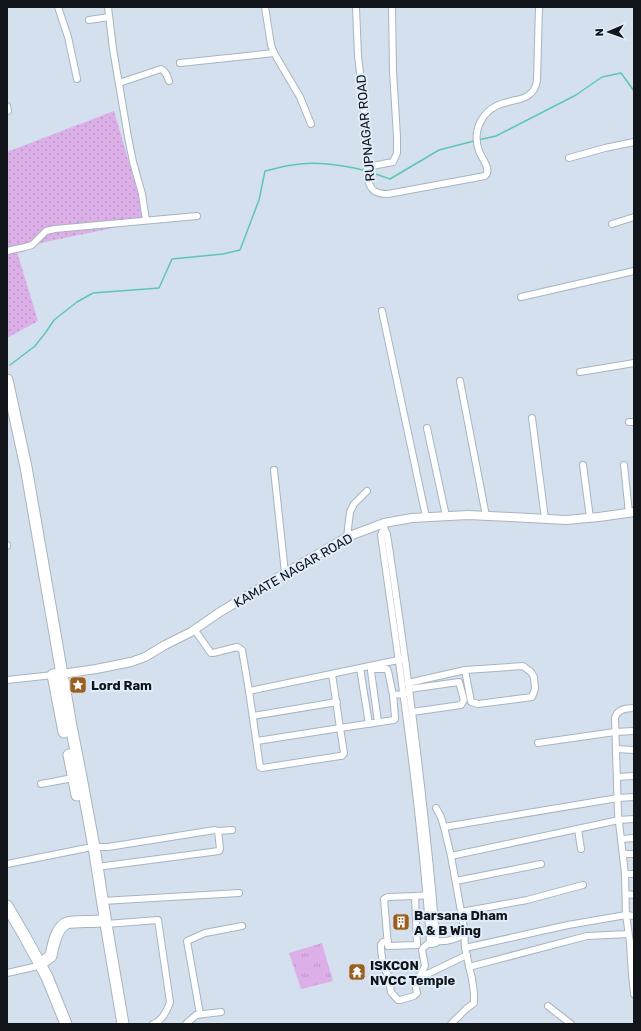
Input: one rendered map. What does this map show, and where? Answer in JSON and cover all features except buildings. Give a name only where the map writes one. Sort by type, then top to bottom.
[{"type":"highway","points":[[7,380],[26,467],[74,778],[90,847],[97,867],[102,902],[102,923]]},
{"type":"highway","points":[[57,675],[90,847],[102,923],[110,950],[124,1024]]},
{"type":"highway","points":[[7,906],[47,977],[66,1024]]},
{"type":"highway","points":[[40,964],[51,956],[55,938],[61,927],[67,922],[102,923]]},
{"type":"street","points":[[58,7],[68,37],[77,79]]},
{"type":"street","points":[[108,7],[113,50],[133,162],[142,194],[146,220]]},
{"type":"street","points":[[265,7],[271,45],[300,97],[311,124]]},
{"type":"street","name":"RUPNAGAR ROAD","points":[[356,7],[358,56],[369,167],[367,175],[370,187],[380,194],[388,194],[485,176],[488,168],[478,150],[477,142],[478,129],[481,119],[490,109],[501,104],[524,98],[535,88],[537,81],[539,7]]},
{"type":"street","points":[[369,167],[393,162],[396,153],[397,137],[393,71],[392,7]]},
{"type":"street","points":[[89,20],[109,17]]},
{"type":"street","points":[[180,63],[274,52]]},
{"type":"street","points":[[119,83],[161,69],[166,73],[168,81]]},
{"type":"street","points":[[569,158],[634,142]]},
{"type":"street","points":[[7,251],[25,248],[32,245],[46,231],[56,229],[197,216]]},
{"type":"street","points":[[612,224],[634,216]]},
{"type":"street","points":[[521,297],[634,271]]},
{"type":"street","points":[[382,311],[426,517]]},
{"type":"street","points":[[580,372],[634,363]]},
{"type":"street","points":[[460,381],[486,516]]},
{"type":"street","points":[[532,418],[545,519]]},
{"type":"street","points":[[427,428],[446,516]]},
{"type":"street","points":[[583,464],[590,518]]},
{"type":"street","points":[[624,465],[632,513]]},
{"type":"street","points":[[274,470],[285,573]]},
{"type":"street","points":[[347,537],[350,512],[354,504],[367,491]]},
{"type":"street","name":"KAMATE NAGAR ROAD","points":[[7,680],[96,669],[131,662],[145,657],[347,537],[412,518],[486,516],[566,520],[632,513]]},
{"type":"street","points":[[384,526],[387,534],[393,597],[420,770],[433,941]]},
{"type":"street","points":[[194,629],[211,653],[236,647],[242,650],[260,767],[262,768],[342,756],[344,753],[332,674]]},
{"type":"street","points":[[249,691],[402,659]]},
{"type":"street","points":[[402,659],[407,689],[415,783],[430,895]]},
{"type":"street","points":[[393,695],[464,670],[523,666],[532,672],[535,689],[532,697],[475,704],[472,702],[464,670]]},
{"type":"street","points":[[360,668],[369,724]]},
{"type":"street","points":[[257,741],[394,720],[393,695],[387,669],[371,670],[378,722]]},
{"type":"street","points":[[407,689],[459,682],[464,700],[461,705],[412,712]]},
{"type":"street","points":[[253,716],[337,702]]},
{"type":"street","points":[[634,708],[620,710],[616,714],[615,732],[619,820],[625,874],[626,915],[630,936],[634,994]]},
{"type":"street","points":[[538,743],[615,732],[634,731]]},
{"type":"street","points":[[616,749],[634,750]]},
{"type":"street","points":[[616,777],[634,776]]},
{"type":"street","points":[[40,784],[74,778]]},
{"type":"street","points":[[444,827],[618,798],[634,797]]},
{"type":"street","points":[[436,808],[441,817],[451,856],[464,928],[466,955],[474,993],[474,1003],[451,1024]]},
{"type":"street","points":[[451,856],[619,820],[634,819]]},
{"type":"street","points":[[578,829],[581,849]]},
{"type":"street","points":[[7,864],[90,847],[108,847],[215,830],[232,830]]},
{"type":"street","points":[[97,867],[219,851],[218,831]]},
{"type":"street","points":[[621,839],[634,838]]},
{"type":"street","points":[[623,854],[634,854]]},
{"type":"street","points":[[456,881],[541,864]]},
{"type":"street","points":[[625,874],[634,874]]},
{"type":"street","points":[[461,912],[527,900],[584,885]]},
{"type":"street","points":[[102,902],[239,893]]},
{"type":"street","points":[[626,894],[634,895]]},
{"type":"street","points":[[415,896],[417,945],[388,946],[384,899],[388,897],[430,895]]},
{"type":"street","points":[[465,948],[568,925],[626,915],[634,916]]},
{"type":"street","points":[[102,923],[158,920],[170,1002],[164,1015],[158,1022],[153,1024]]},
{"type":"street","points":[[200,1014],[186,941],[205,933],[242,926]]},
{"type":"street","points":[[469,967],[587,936],[624,933],[630,936]]},
{"type":"street","points":[[388,941],[383,942],[381,945],[383,966],[388,975],[391,992],[398,1000],[400,1000],[414,996],[417,993],[415,984],[416,979],[421,974],[425,966],[422,950],[423,948],[433,941],[442,942],[452,940],[464,934]]},
{"type":"street","points":[[421,977],[466,955]]},
{"type":"street","points":[[7,973],[34,967],[40,964]]},
{"type":"street","points":[[548,1006],[571,1024]]},
{"type":"street","points":[[186,1024],[196,1015],[221,1012]]},
{"type":"green space","points":[[114,111],[146,221],[7,250],[7,152]]},
{"type":"green space","points":[[17,252],[38,321],[7,338],[7,255]]},
{"type":"green space","points":[[322,943],[333,981],[301,989],[289,953]]},
{"type":"waterway","points":[[478,140],[496,136],[576,95],[602,77],[621,73],[634,91]]},
{"type":"waterway","points":[[370,172],[390,179],[439,150],[474,141]]},
{"type":"waterway","points":[[10,365],[35,346],[54,320],[77,302],[93,293],[159,288],[172,259],[223,254],[240,250],[259,200],[265,171],[289,165],[310,163],[340,165],[366,171]]},
{"type":"place","name":"Lord Ram","points":[[78,685]]},
{"type":"place","name":"Barsana Dham A & B Wing","points":[[401,922]]},
{"type":"place","name":"ISKCON NVCC Temple","points":[[357,972]]}]
